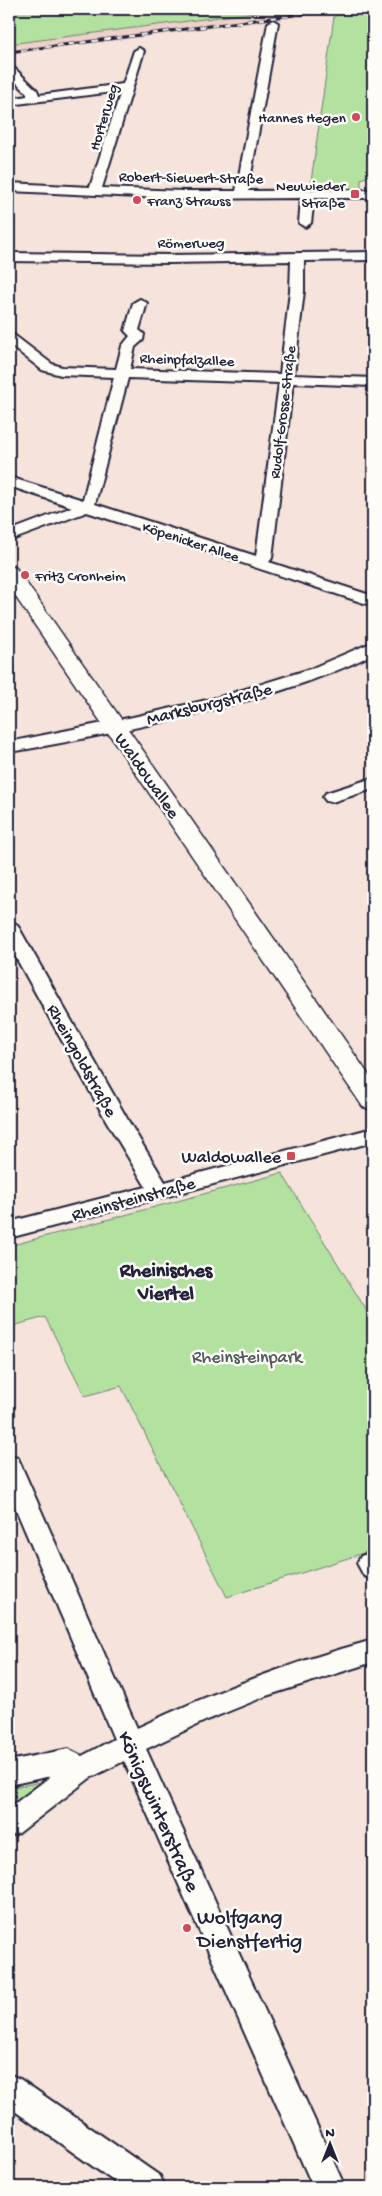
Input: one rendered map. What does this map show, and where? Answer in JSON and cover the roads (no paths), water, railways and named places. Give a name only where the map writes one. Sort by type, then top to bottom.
[{"type":"street","points":[[241,195],[274,24]]},
{"type":"street","name":"Horterweg","points":[[95,192],[139,51]]},
{"type":"street","points":[[9,68],[33,92],[34,99]]},
{"type":"street","points":[[9,102],[127,88]]},
{"type":"street","name":"Robert-Siewert-Straße","points":[[9,187],[95,192],[241,195],[373,194]]},
{"type":"street","points":[[305,223],[308,194]]},
{"type":"street","name":"Römerweg","points":[[9,257],[298,258],[373,256]]},
{"type":"street","name":"Rudolf-Grosse-Straße","points":[[257,562],[264,558],[297,291],[298,258]]},
{"type":"street","points":[[9,536],[86,507],[90,501],[128,346],[136,340],[137,334],[132,330],[140,303]]},
{"type":"street","name":"Rheinpfalzallee","points":[[9,338],[53,369],[373,382]]},
{"type":"street","name":"Köpenicker Allee","points":[[9,481],[373,601]]},
{"type":"street","name":"Waldowallee","points":[[9,572],[373,1101]]},
{"type":"street","name":"Marksburgstraße","points":[[9,747],[213,705],[290,682],[360,655],[373,647]]},
{"type":"street","points":[[332,796],[373,782]]},
{"type":"street","name":"Rheingoldstraße","points":[[9,928],[118,1122],[160,1191]]},
{"type":"street","name":"Rheinsteinstraße","points":[[9,1230],[373,1135]]},
{"type":"street","name":"Königswinterstraße","points":[[9,1465],[130,1744],[326,2186]]},
{"type":"street","points":[[9,1824],[80,1770],[195,1713],[259,1687],[373,1651]]},
{"type":"street","points":[[9,1773],[68,1761],[80,1770]]},
{"type":"street","points":[[9,2090],[149,2187]]},
{"type":"railway","points":[[9,52],[340,9]]},
{"type":"place","name":"Hannes Hegen","points":[[356,117]]},
{"type":"place","name":"Neuwieder Straße","points":[[355,194]]},
{"type":"place","name":"Franz Strauss","points":[[137,200]]},
{"type":"place","name":"Fritz Cronheim","points":[[25,575]]},
{"type":"place","name":"Waldowallee","points":[[291,1156]]},
{"type":"place","name":"Wolfgang Dienstfertig","points":[[187,1928]]},
{"type":"district","name":"Rheinisches Viertel","points":[[166,1280]]},
{"type":"park label","name":"Rheinsteinpark","points":[[247,1356]]}]
